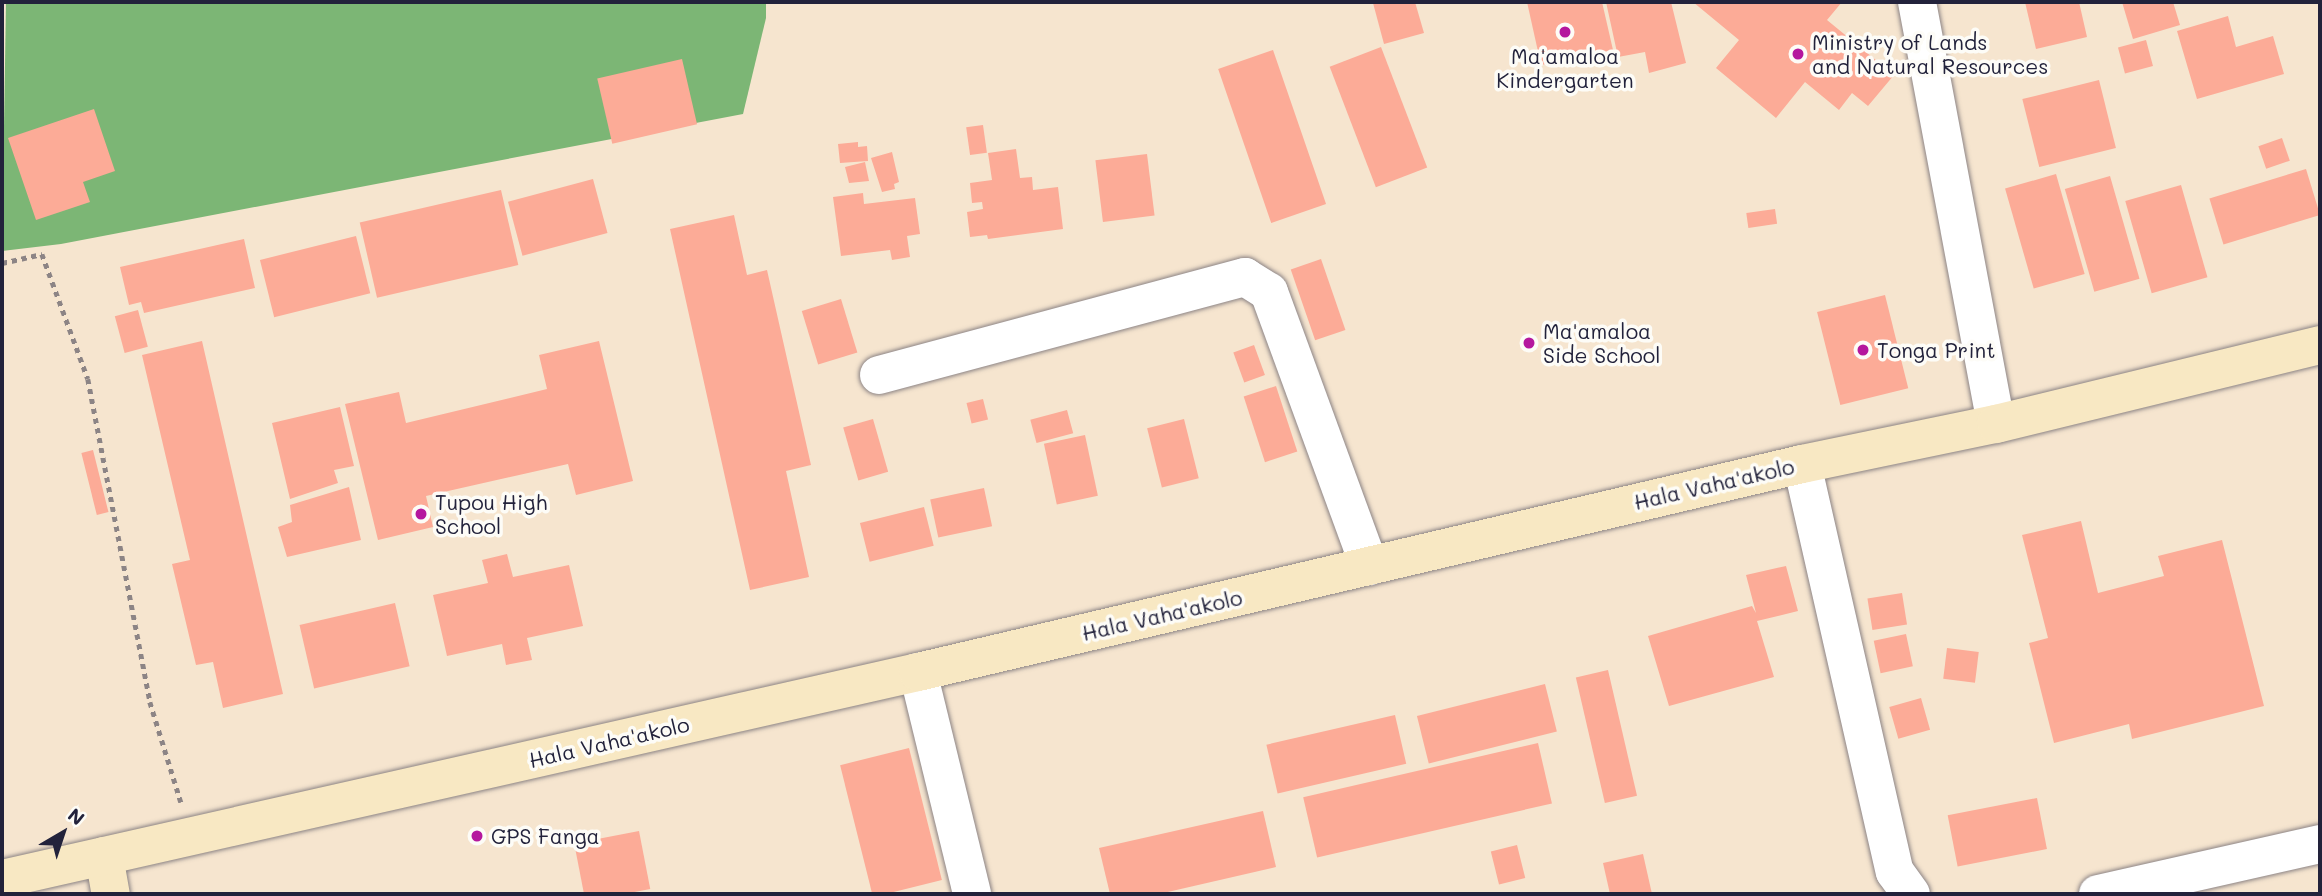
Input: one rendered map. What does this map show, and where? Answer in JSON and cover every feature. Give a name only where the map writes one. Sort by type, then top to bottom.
[{"type":"main road","name":"Hala Vaha'akolo","points":[[2,879],[918,672],[1802,464],[1996,424],[2320,345]]},
{"type":"main road","points":[[104,856],[111,894]]},
{"type":"street","points":[[1917,2],[1996,424]]},
{"type":"street","points":[[879,375],[1245,277],[1269,292],[1369,566]]},
{"type":"street","points":[[1802,464],[1895,873],[1911,894]]},
{"type":"street","points":[[918,672],[972,894]]},
{"type":"street","points":[[2098,894],[2320,844]]},
{"type":"path","points":[[2,264],[42,254],[88,379],[150,702],[191,836]]},
{"type":"green space","points":[[6,2],[766,2],[766,18],[743,114],[61,244],[2,251]]},
{"type":"building","points":[[1415,2],[1424,33],[1384,44],[1373,3]]},
{"type":"building","points":[[1527,2],[1602,2],[1613,50],[1541,65]]},
{"type":"building","points":[[1606,2],[1671,2],[1686,63],[1649,73],[1645,52],[1618,57]]},
{"type":"building","name":"Ministry of Lands and Natural Resources","points":[[1693,2],[1842,2],[1827,20],[1894,75],[1868,106],[1852,93],[1839,110],[1805,82],[1776,118],[1716,68],[1739,40]]},
{"type":"building","points":[[2025,2],[2079,2],[2087,37],[2036,49]]},
{"type":"building","points":[[2122,2],[2173,2],[2180,25],[2133,39]]},
{"type":"building","points":[[2228,16],[2236,47],[2273,36],[2284,74],[2197,99],[2177,31]]},
{"type":"building","points":[[2146,40],[2153,66],[2125,74],[2118,48]]},
{"type":"building","points":[[1381,47],[1427,167],[1376,187],[1330,67]]},
{"type":"building","points":[[1273,50],[1326,204],[1271,223],[1218,69]]},
{"type":"building","points":[[682,59],[697,124],[612,144],[597,79]]},
{"type":"building","points":[[2099,80],[2116,148],[2039,167],[2022,99]]},
{"type":"building","points":[[94,109],[115,171],[83,182],[90,202],[36,220],[8,138]]},
{"type":"building","points":[[983,125],[987,153],[970,155],[966,127]]},
{"type":"building","points":[[2282,138],[2290,161],[2266,169],[2258,146]]},
{"type":"building","points":[[858,142],[858,147],[867,146],[868,161],[840,163],[838,144]]},
{"type":"building","points":[[1016,149],[1020,178],[1032,177],[1033,190],[1058,187],[1063,229],[988,239],[987,235],[970,237],[967,212],[983,209],[982,202],[972,203],[970,183],[992,180],[988,153]]},
{"type":"building","points":[[892,152],[899,182],[894,184],[895,189],[882,192],[871,158]]},
{"type":"building","points":[[1147,154],[1155,216],[1103,222],[1095,160]]},
{"type":"building","points":[[865,162],[869,181],[849,183],[845,167]]},
{"type":"building","points":[[2306,169],[2320,215],[2223,244],[2209,199]]},
{"type":"building","points":[[2056,174],[2085,274],[2034,289],[2005,189]]},
{"type":"building","points":[[2110,176],[2139,279],[2094,292],[2065,189]]},
{"type":"building","points":[[593,179],[607,233],[522,256],[508,202]]},
{"type":"building","points":[[2181,185],[2207,277],[2152,293],[2125,201]]},
{"type":"building","points":[[501,190],[518,265],[377,298],[360,223]]},
{"type":"building","points":[[863,193],[864,204],[915,198],[920,234],[907,236],[910,257],[892,260],[890,250],[841,256],[833,197]]},
{"type":"building","points":[[1775,209],[1777,224],[1748,228],[1746,213]]},
{"type":"building","points":[[734,215],[747,275],[767,270],[811,465],[786,471],[809,577],[750,590],[670,229]]},
{"type":"building","points":[[356,236],[370,293],[274,317],[260,260]]},
{"type":"building","points":[[244,239],[255,288],[144,313],[141,302],[129,305],[120,267]]},
{"type":"building","points":[[1321,259],[1345,330],[1315,340],[1291,269]]},
{"type":"building","name":"Tonga Print","points":[[1885,295],[1908,388],[1840,405],[1817,312]]},
{"type":"building","points":[[841,299],[857,353],[818,365],[802,311]]},
{"type":"building","points":[[138,310],[148,347],[125,353],[115,316]]},
{"type":"building","points":[[202,341],[283,694],[223,708],[213,662],[196,665],[172,564],[190,560],[142,355]]},
{"type":"building","points":[[599,341],[633,481],[576,495],[568,464],[426,496],[433,527],[378,540],[345,404],[399,392],[406,423],[547,389],[539,355]]},
{"type":"building","points":[[1254,345],[1265,375],[1244,383],[1233,353]]},
{"type":"building","points":[[1276,386],[1297,452],[1265,462],[1244,397]]},
{"type":"building","points":[[983,399],[988,419],[972,423],[967,403]]},
{"type":"building","points":[[340,407],[354,466],[334,470],[338,483],[290,499],[272,423]]},
{"type":"building","points":[[1067,410],[1073,433],[1037,443],[1030,420]]},
{"type":"building","points":[[873,419],[888,472],[858,480],[843,428]]},
{"type":"building","points":[[1184,419],[1199,478],[1162,487],[1147,428]]},
{"type":"building","points":[[1085,435],[1098,496],[1057,504],[1044,444]]},
{"type":"building","points":[[93,450],[108,512],[97,515],[81,453]]},
{"type":"building","points":[[349,487],[361,540],[287,557],[278,527],[292,522],[290,505]]},
{"type":"building","points":[[984,488],[992,526],[938,538],[930,499]]},
{"type":"building","points":[[924,507],[934,546],[870,562],[860,523]]},
{"type":"building","points":[[2081,521],[2098,593],[2164,576],[2158,556],[2222,540],[2264,706],[2132,739],[2129,724],[2054,743],[2029,643],[2048,638],[2022,535]]},
{"type":"building","points":[[507,554],[513,577],[569,565],[583,626],[527,638],[532,660],[506,665],[502,644],[447,656],[433,595],[488,583],[482,560]]},
{"type":"building","points":[[1786,566],[1798,611],[1757,621],[1774,677],[1669,706],[1648,636],[1752,606],[1756,613],[1746,575]]},
{"type":"building","points":[[1902,593],[1907,625],[1872,630],[1867,598]]},
{"type":"building","points":[[395,603],[410,666],[314,688],[300,625]]},
{"type":"building","points":[[1906,634],[1913,666],[1881,673],[1874,641]]},
{"type":"building","points":[[1947,648],[1979,652],[1975,683],[1943,679]]},
{"type":"building","points":[[1608,670],[1637,796],[1605,803],[1576,677]]},
{"type":"building","points":[[1545,684],[1557,732],[1429,763],[1417,716]]},
{"type":"building","points":[[1921,698],[1930,730],[1898,739],[1889,707]]},
{"type":"building","points":[[1395,715],[1406,764],[1278,793],[1266,745]]},
{"type":"building","points":[[1538,743],[1552,803],[1317,858],[1303,797]]},
{"type":"building","points":[[909,748],[942,880],[886,894],[872,894],[840,765]]},
{"type":"building","points":[[2037,798],[2047,849],[1958,866],[1948,815]]},
{"type":"building","points":[[1263,811],[1276,867],[1159,894],[1110,894],[1099,848]]},
{"type":"building","points":[[639,831],[650,889],[624,894],[584,894],[574,844]]},
{"type":"building","points":[[1517,845],[1525,878],[1499,885],[1491,852]]},
{"type":"building","points":[[1643,854],[1652,894],[1610,894],[1603,863]]},
{"type":"place","name":"Ma'amaloa Kindergarten","points":[[1565,32]]},
{"type":"place","name":"Ministry of Lands and Natural Resources","points":[[1798,54]]},
{"type":"place","name":"Ma'amaloa Side School","points":[[1529,343]]},
{"type":"place","name":"Tonga Print","points":[[1863,350]]},
{"type":"place","name":"Tupou High School","points":[[421,514]]},
{"type":"place","name":"GPS Fanga","points":[[477,836]]}]
